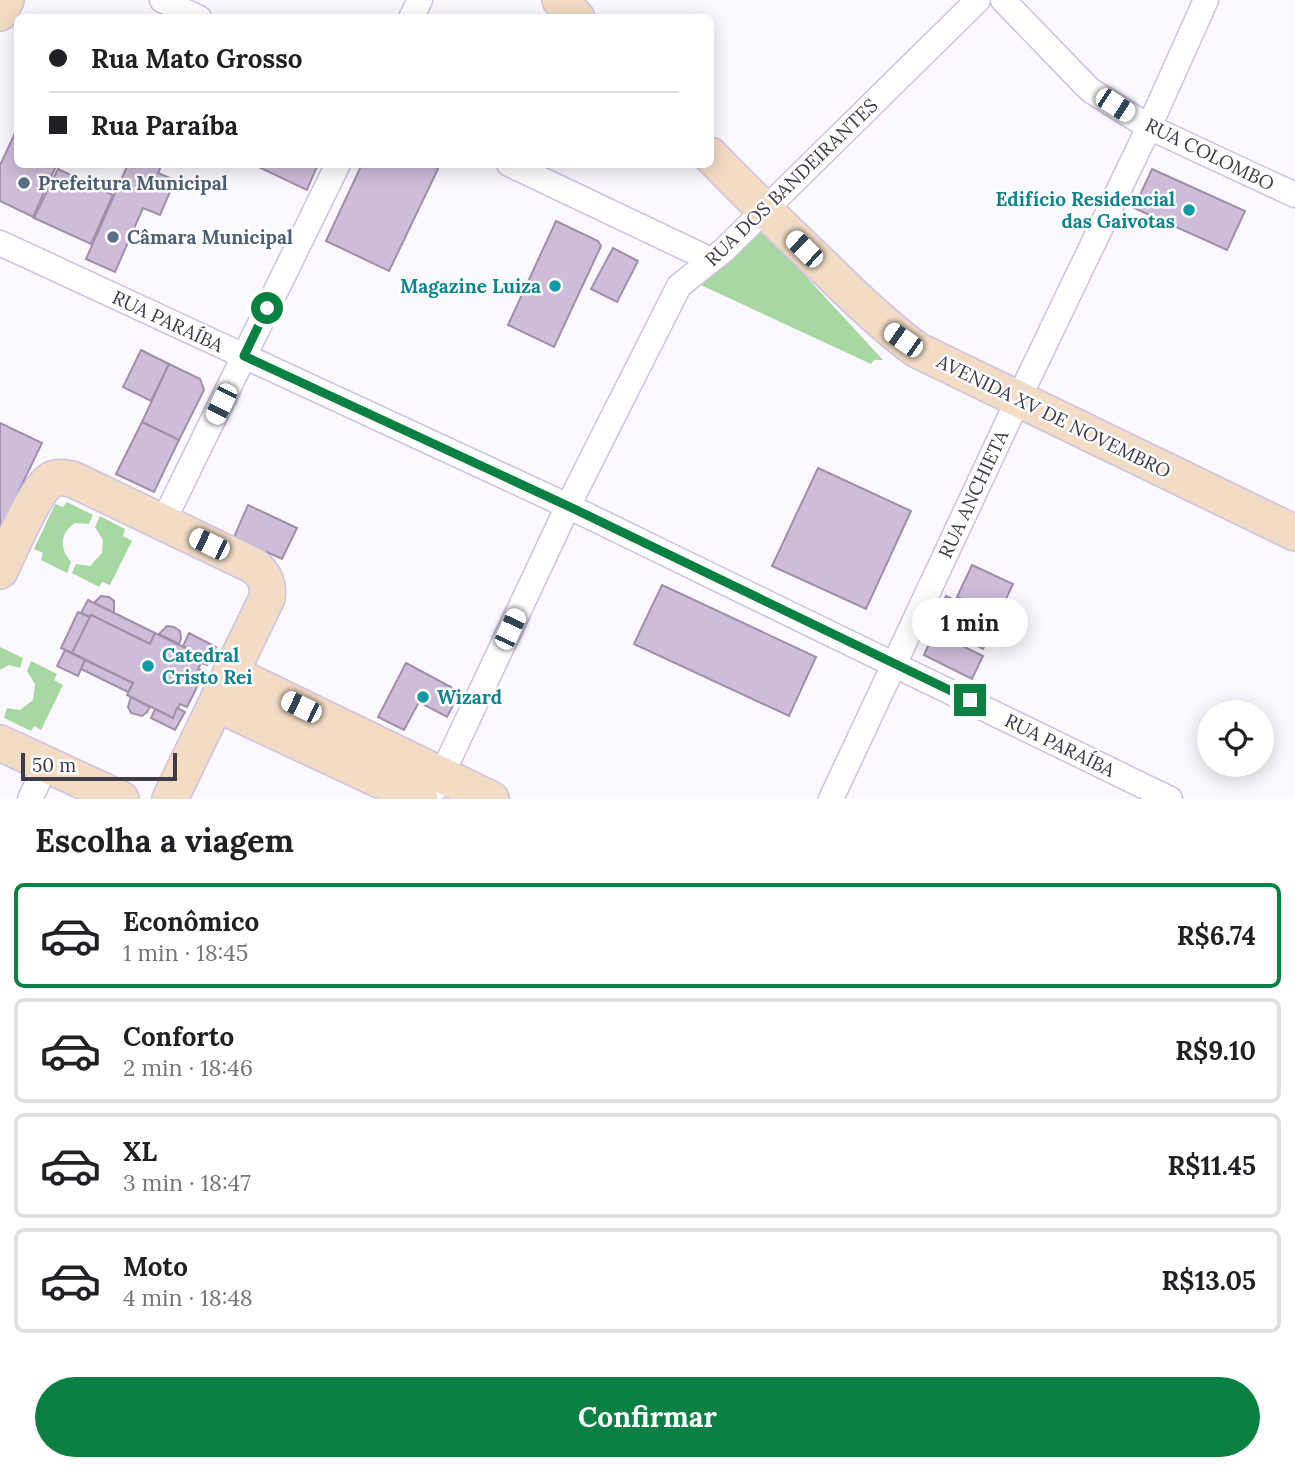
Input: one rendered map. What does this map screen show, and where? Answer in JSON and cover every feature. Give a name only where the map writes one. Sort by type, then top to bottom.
[{"type":"street","points":[[0,13],[6,0]]},
{"type":"street","points":[[162,0],[191,14]]},
{"type":"street","points":[[560,0],[573,14]]},
{"type":"street","name":"RUA DOS BANDEIRANTES","points":[[431,791],[568,506],[679,286],[765,211],[978,0]]},
{"type":"street","name":"RUA COLOMBO","points":[[1003,0],[1090,90],[1149,127],[1295,195]]},
{"type":"street","name":"RUA ANCHIETA","points":[[831,799],[1017,400],[1149,127],[1206,0]]},
{"type":"street","name":"AVENIDA XV DE NOVEMBRO","points":[[714,159],[889,330],[917,350],[1295,533]]},
{"type":"street","points":[[163,522],[336,168]]},
{"type":"street","points":[[517,168],[711,260]]},
{"type":"street","name":"RUA PARAÍBA","points":[[0,243],[568,506],[1170,799]]},
{"type":"street","points":[[0,571],[39,492],[54,478],[72,479],[163,522],[254,566],[266,580],[267,598],[170,799]]},
{"type":"street","points":[[224,688],[431,791],[491,799]]},
{"type":"street","points":[[0,743],[121,799]]},
{"type":"street","points":[[30,799],[46,765]]},
{"type":"green space","points":[[753,227],[766,233],[883,360],[874,360],[871,364],[690,280]]},
{"type":"green space","points":[[67,502],[93,515],[89,524],[75,523],[66,531],[63,546],[71,562],[67,573],[41,560],[43,553],[34,549],[55,504],[63,507]]},
{"type":"green space","points":[[100,516],[125,529],[123,536],[132,541],[110,585],[102,582],[99,587],[72,573],[76,564],[90,566],[102,553],[103,540],[95,527]]},
{"type":"green space","points":[[0,647],[23,658],[20,668],[9,665],[0,670]]},
{"type":"green space","points":[[31,661],[57,674],[54,680],[63,685],[41,730],[34,726],[31,731],[4,718],[7,708],[20,710],[33,700],[35,684],[27,671]]},
{"type":"building","name":"Prefeitura Municipal","points":[[14,135],[14,168],[55,168],[33,217],[0,201],[0,165]]},
{"type":"building","name":"Câmara Municipal","points":[[126,168],[160,168],[158,173],[175,180],[160,215],[143,208],[115,272],[86,259]]},
{"type":"building","points":[[260,168],[316,168],[307,190]]},
{"type":"building","points":[[360,168],[438,169],[389,271],[326,241]]},
{"type":"building","points":[[58,169],[113,195],[91,244],[34,218]]},
{"type":"building","name":"Edifício Residencial das Gaivotas","points":[[1152,169],[1245,211],[1227,250],[1134,208]]},
{"type":"building","name":"Magazine Luiza","points":[[556,221],[598,241],[601,246],[554,347],[508,325]]},
{"type":"building","points":[[613,248],[638,261],[617,302],[591,289]]},
{"type":"building","points":[[141,350],[169,364],[151,401],[123,387]]},
{"type":"building","points":[[169,364],[200,379],[204,390],[179,440],[142,422]]},
{"type":"building","points":[[142,422],[179,440],[154,492],[116,474]]},
{"type":"building","points":[[0,423],[42,443],[0,530]]},
{"type":"building","points":[[818,468],[911,511],[866,609],[772,566]]},
{"type":"building","points":[[248,505],[297,528],[282,559],[234,537]]},
{"type":"building","points":[[972,565],[1013,584],[998,616],[957,597]]},
{"type":"building","points":[[662,585],[816,657],[789,716],[634,644]]},
{"type":"building","points":[[101,596],[114,601],[114,613],[94,603]]},
{"type":"building","points":[[946,596],[997,621],[983,649],[932,624]]},
{"type":"building","points":[[88,600],[155,633],[150,644],[91,615],[90,617],[81,613]]},
{"type":"building","points":[[78,612],[90,617],[72,653],[61,648]]},
{"type":"building","name":"Catedral Cristo Rei","points":[[91,615],[150,644],[155,633],[204,657],[198,669],[205,671],[187,707],[180,704],[173,718],[127,695],[133,683],[72,653]]},
{"type":"building","points":[[167,626],[180,631],[179,644],[159,634]]},
{"type":"building","points":[[934,632],[983,656],[972,679],[924,655]]},
{"type":"building","points":[[189,633],[216,647],[207,665],[201,663],[204,657],[183,646]]},
{"type":"building","points":[[65,650],[85,660],[78,676],[57,666]]},
{"type":"building","points":[[85,660],[133,683],[128,692],[81,669]]},
{"type":"building","name":"Wizard","points":[[406,663],[460,692],[447,717],[419,702],[404,730],[378,717]]},
{"type":"building","points":[[131,697],[150,707],[142,716],[131,713],[128,707]]},
{"type":"building","points":[[177,708],[185,712],[175,730],[151,718],[155,709],[173,718]]},
{"type":"place","name":"Prefeitura Municipal","points":[[24,183]]},
{"type":"place","name":"Edifício Residencial das Gaivotas","points":[[1189,210]]},
{"type":"place","name":"Câmara Municipal","points":[[113,237]]},
{"type":"place","name":"Magazine Luiza","points":[[555,286]]},
{"type":"place","name":"Catedral Cristo Rei","points":[[148,666]]},
{"type":"place","name":"Wizard","points":[[423,697]]},
{"type":"route","points":[[267,308],[244,356],[568,506],[970,700]]}]
